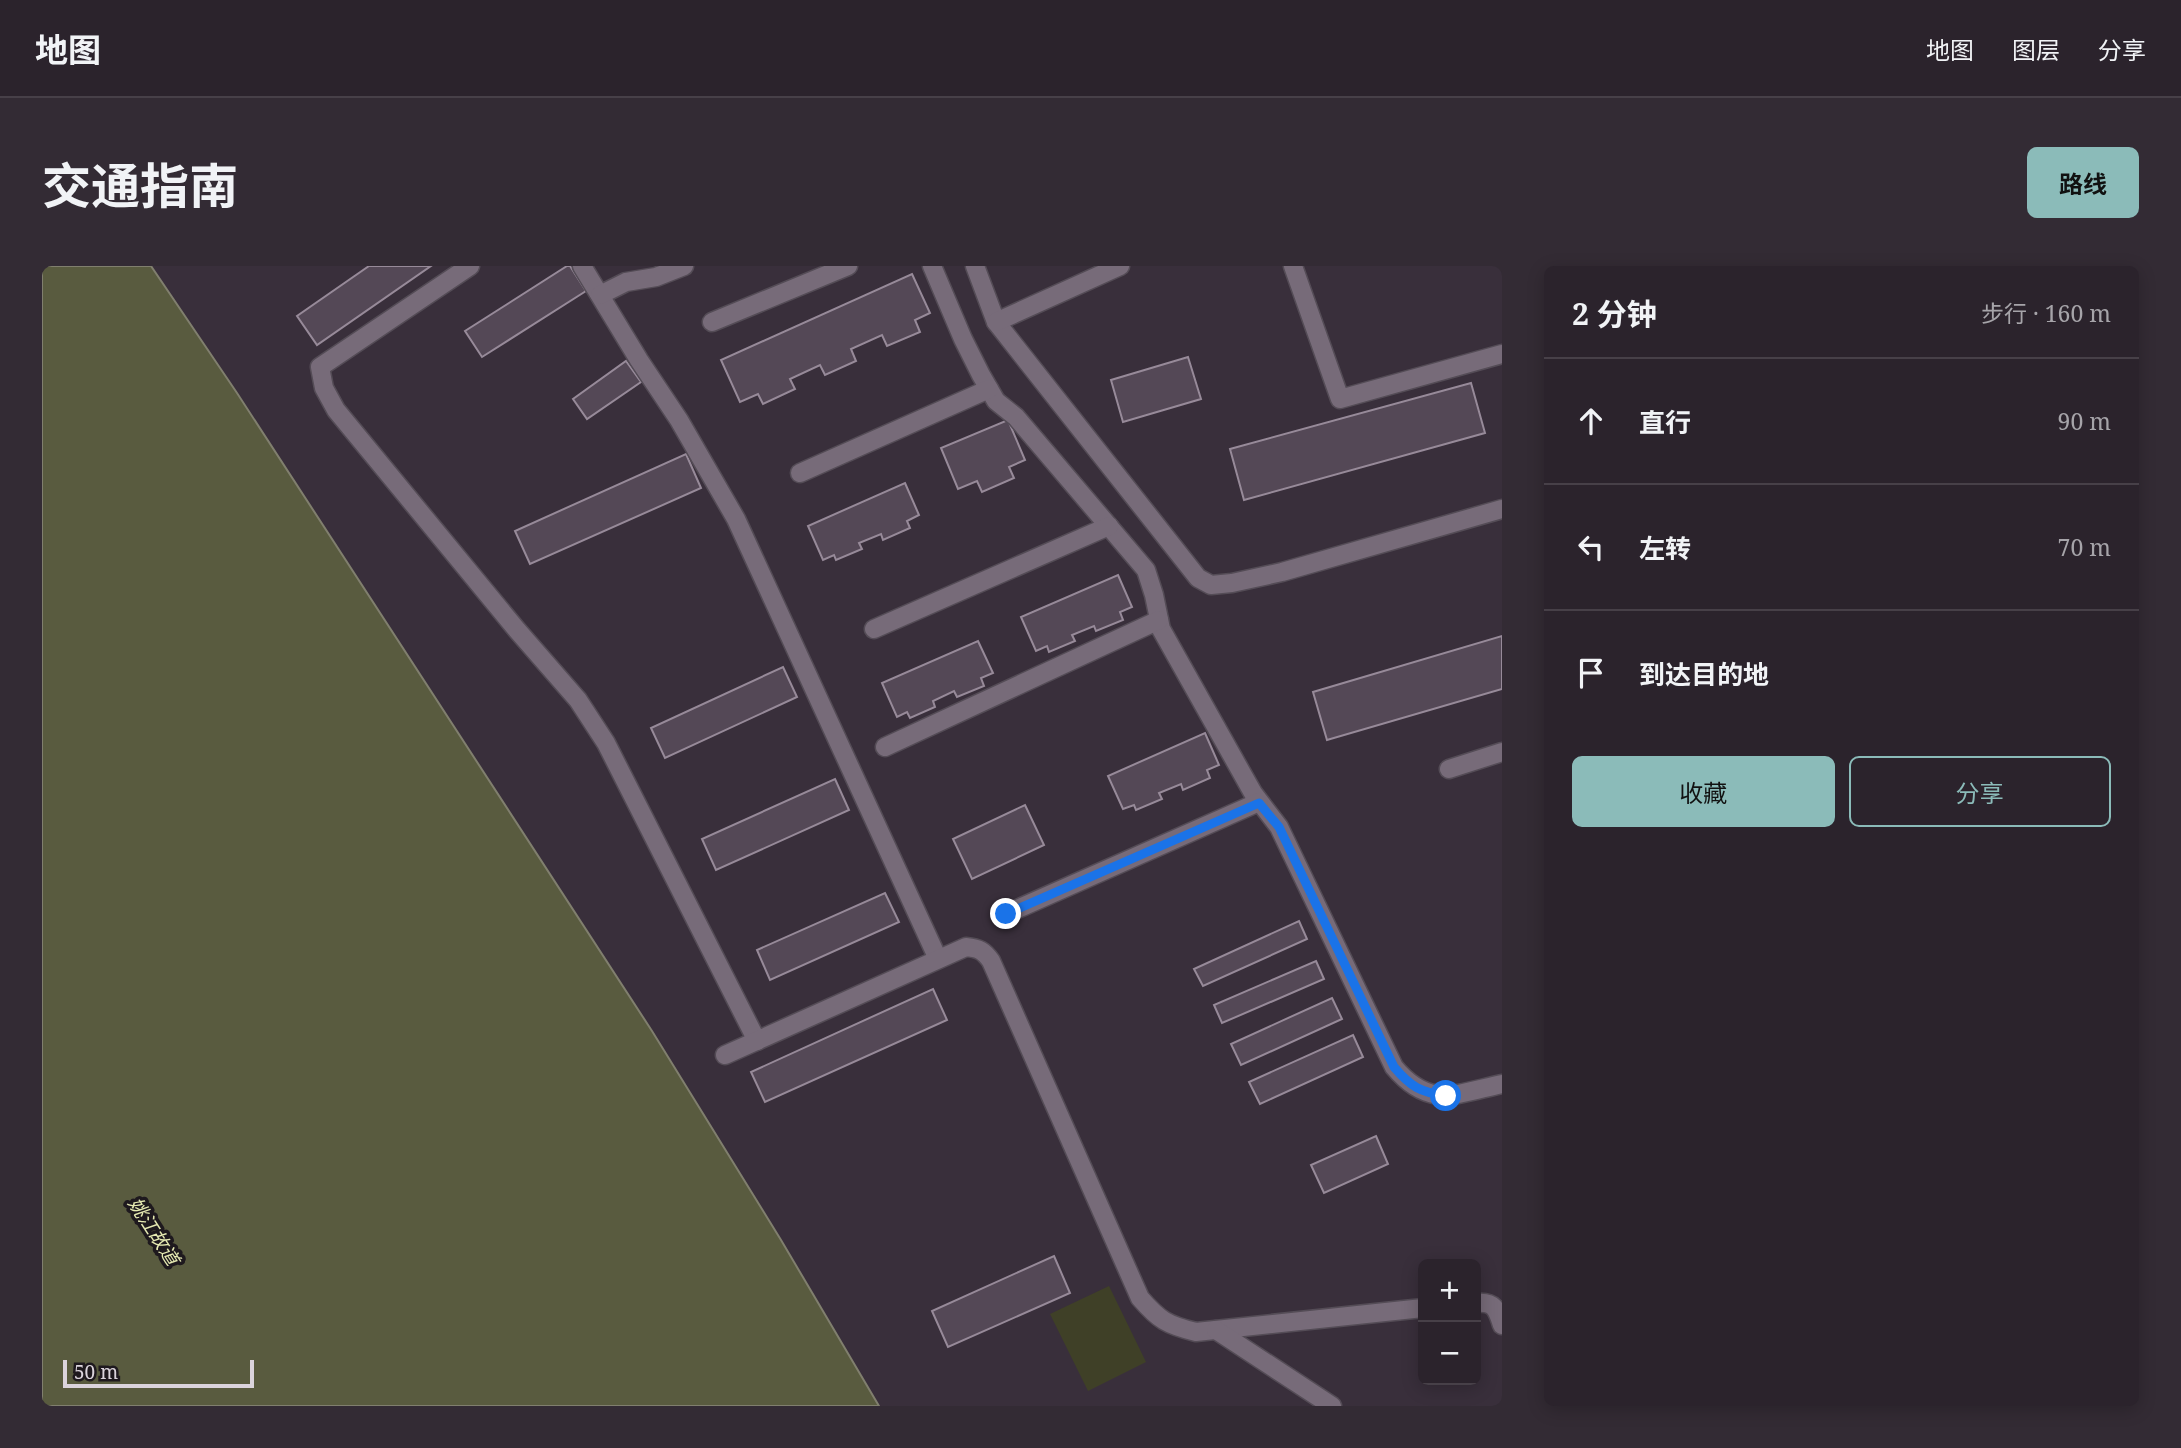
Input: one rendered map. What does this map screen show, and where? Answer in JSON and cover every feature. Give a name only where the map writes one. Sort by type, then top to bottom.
[{"type":"street","points":[[470,266],[320,367],[324,388],[336,410],[578,700],[606,743],[757,1041]]},
{"type":"street","points":[[582,266],[679,420],[736,519],[938,959]]},
{"type":"street","points":[[600,295],[626,282],[656,277],[684,266]]},
{"type":"street","points":[[712,322],[848,266]]},
{"type":"street","points":[[932,266],[963,339],[996,401],[1016,417],[1146,570],[1161,629],[1259,803],[1279,827],[1394,1067],[1407,1082],[1424,1093],[1446,1096],[1502,1084]]},
{"type":"street","points":[[975,266],[996,323],[1198,578],[1210,585],[1282,572],[1502,509]]},
{"type":"street","points":[[996,323],[1119,266]]},
{"type":"street","points":[[1293,266],[1340,398],[1502,354]]},
{"type":"street","points":[[800,473],[989,389]]},
{"type":"street","points":[[874,629],[1109,526]]},
{"type":"street","points":[[885,747],[1159,620]]},
{"type":"street","points":[[1449,769],[1502,752]]},
{"type":"street","points":[[1006,914],[1259,803]]},
{"type":"street","points":[[725,1055],[938,959],[966,947],[977,947],[992,961],[1140,1298],[1156,1316],[1174,1326],[1196,1332],[1418,1309]]},
{"type":"street","points":[[1481,1303],[1487,1302],[1495,1308],[1502,1325]]},
{"type":"street","points":[[1216,1330],[1332,1406]]},
{"type":"shaded area","points":[[1109,1286],[1146,1362],[1088,1391],[1050,1314]]},
{"type":"water","name":"姚江故道","points":[[42,266],[151,266],[237,393],[652,1031],[781,1240],[879,1406],[42,1406]]},
{"type":"building","points":[[369,266],[431,266],[317,345],[297,316]]},
{"type":"building","points":[[570,266],[586,291],[482,357],[465,331]]},
{"type":"building","points":[[912,274],[930,313],[915,320],[920,332],[887,346],[882,335],[851,349],[856,361],[825,375],[820,365],[790,379],[795,389],[763,404],[758,394],[740,402],[721,360]]},
{"type":"building","points":[[1188,357],[1201,399],[1123,422],[1111,380]]},
{"type":"building","points":[[626,361],[641,382],[587,419],[573,399]]},
{"type":"building","points":[[1471,383],[1485,433],[1244,500],[1230,449]]},
{"type":"building","points":[[1008,420],[1025,460],[1009,467],[1014,478],[982,492],[977,481],[958,489],[941,448]]},
{"type":"building","points":[[686,454],[701,488],[530,564],[515,531]]},
{"type":"building","points":[[905,483],[919,515],[907,521],[910,528],[883,540],[881,534],[859,543],[862,549],[836,560],[834,555],[823,560],[808,526]]},
{"type":"building","points":[[1118,575],[1132,607],[1120,612],[1123,620],[1096,631],[1094,626],[1072,635],[1075,641],[1049,652],[1047,646],[1036,651],[1021,617]]},
{"type":"building","points":[[1502,636],[1502,689],[1327,740],[1313,692]]},
{"type":"building","points":[[978,641],[993,673],[981,678],[984,686],[957,697],[954,691],[933,701],[935,707],[910,718],[907,712],[897,717],[882,683]]},
{"type":"building","points":[[783,667],[797,697],[665,758],[651,728]]},
{"type":"building","points":[[1205,733],[1219,765],[1207,770],[1210,778],[1183,790],[1181,784],[1159,793],[1162,799],[1136,810],[1134,805],[1123,809],[1108,776]]},
{"type":"building","points":[[835,779],[849,810],[716,870],[702,839]]},
{"type":"building","points":[[1025,805],[1044,845],[972,879],[953,839]]},
{"type":"building","points":[[885,893],[899,922],[770,980],[757,950]]},
{"type":"building","points":[[1299,921],[1307,939],[1203,986],[1194,969]]},
{"type":"building","points":[[1316,961],[1324,979],[1222,1023],[1214,1005]]},
{"type":"building","points":[[933,989],[947,1020],[765,1102],[751,1072]]},
{"type":"building","points":[[1332,998],[1342,1019],[1241,1065],[1231,1044]]},
{"type":"building","points":[[1353,1035],[1363,1057],[1260,1104],[1249,1082]]},
{"type":"building","points":[[1376,1136],[1388,1164],[1324,1193],[1311,1165]]},
{"type":"building","points":[[1054,1256],[1070,1293],[948,1347],[932,1311]]},
{"type":"route","points":[[1006,914],[1259,803],[1279,827],[1394,1067],[1407,1082],[1424,1093],[1446,1096]]}]
